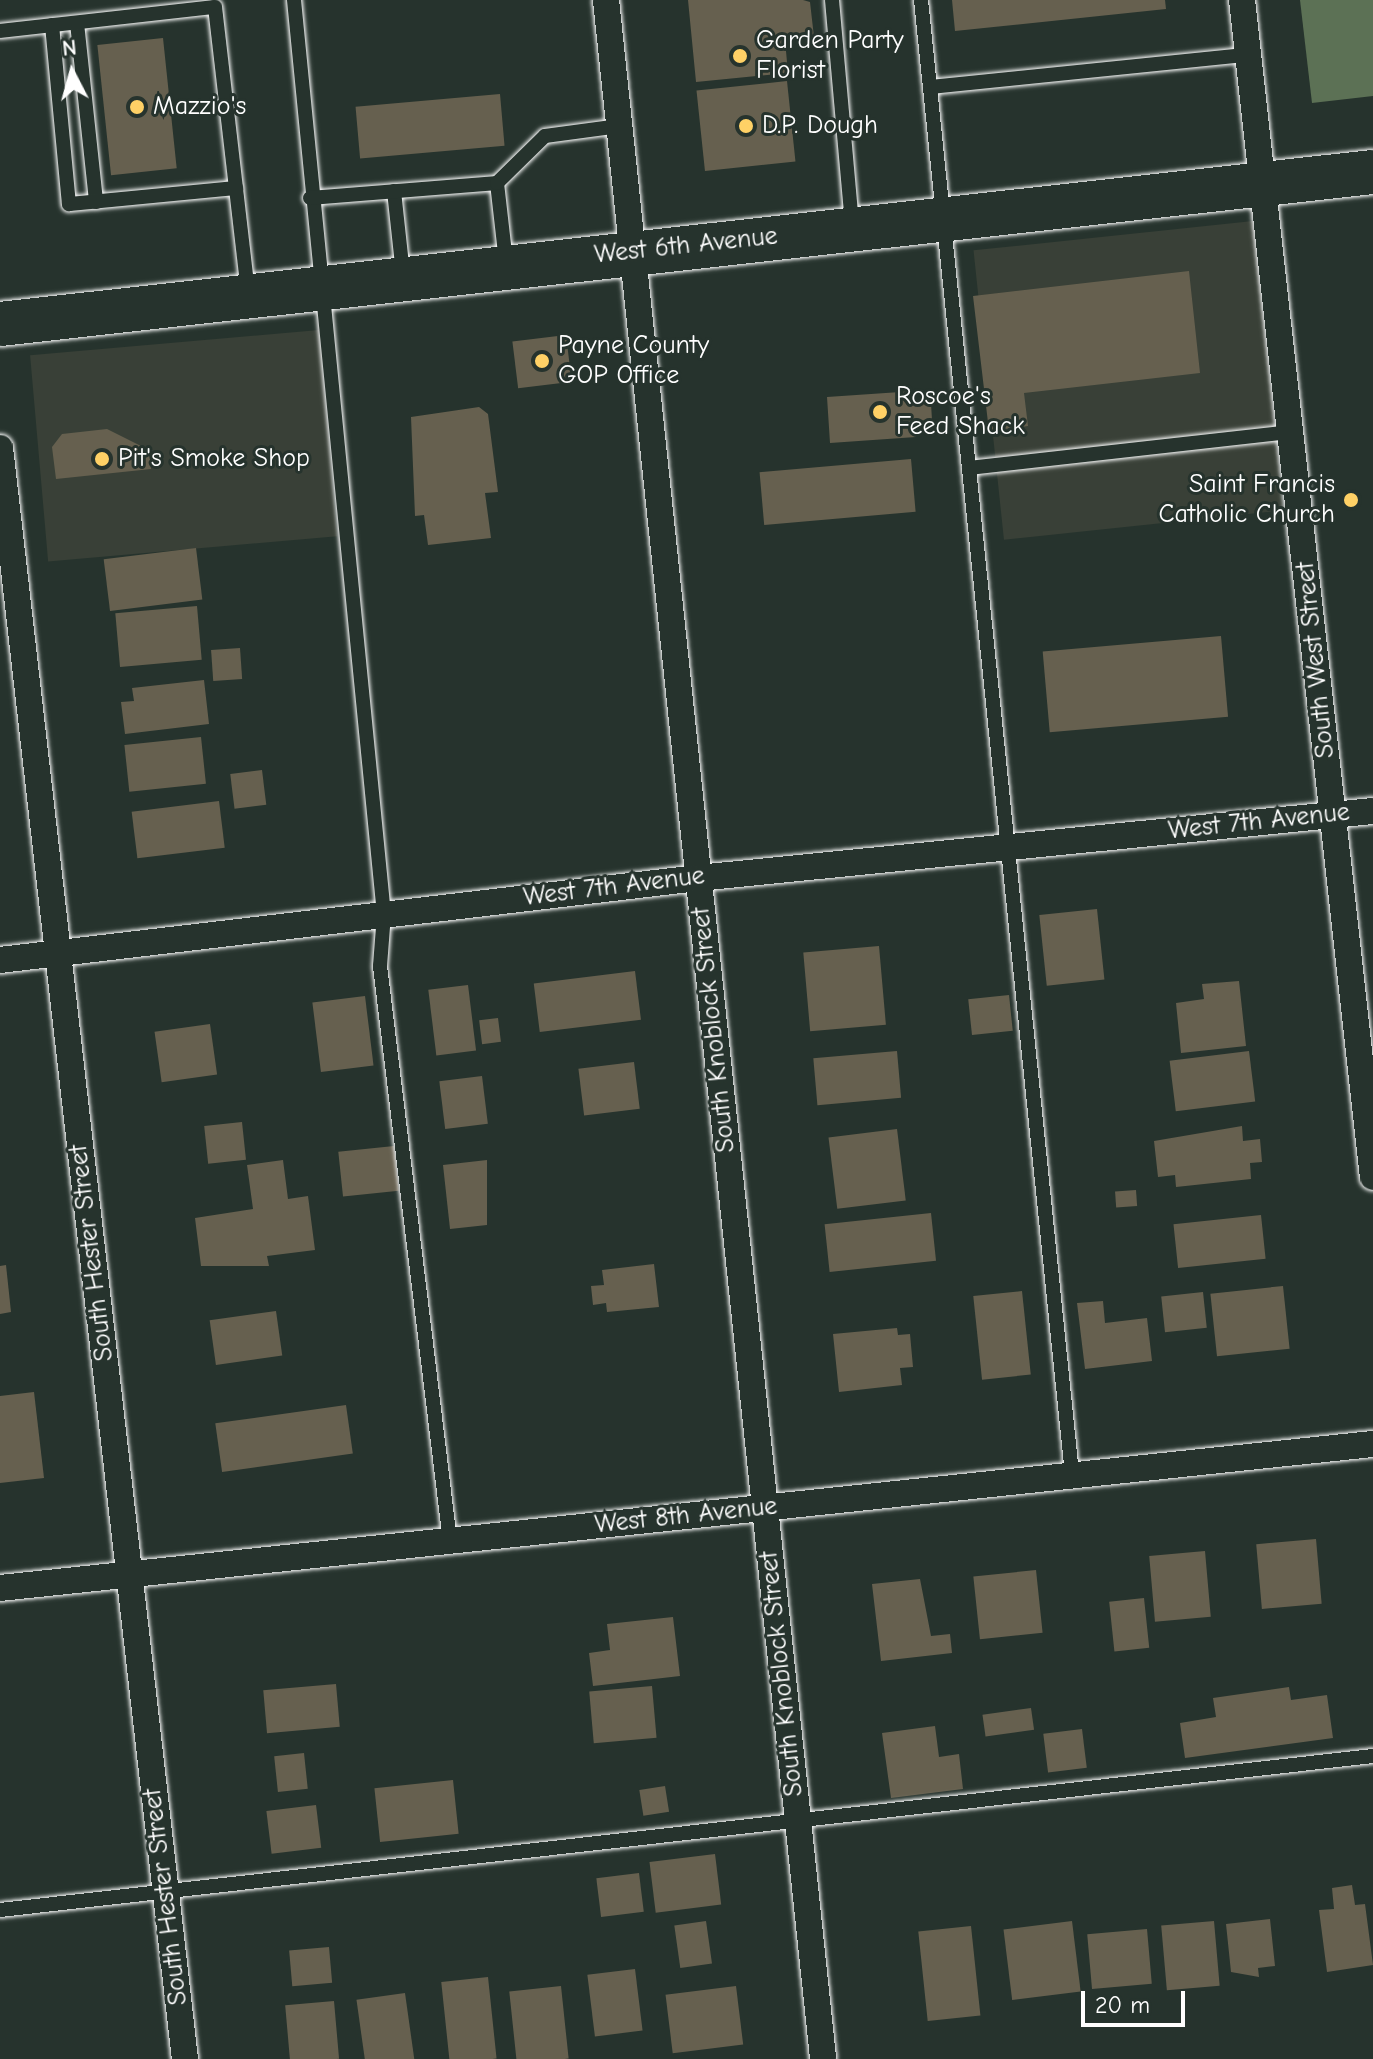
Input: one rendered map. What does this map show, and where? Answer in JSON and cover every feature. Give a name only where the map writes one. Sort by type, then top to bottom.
[{"type":"highway","name":"West 6th Avenue","points":[[0,324],[1262,180],[1373,172]]},
{"type":"street","name":"South Knoblock Street","points":[[606,0],[823,2059]]},
{"type":"street","name":"South West Street","points":[[1242,0],[1373,1177]]},
{"type":"street","name":"South Hester Street","points":[[0,448],[7,578],[58,952],[185,2059]]},
{"type":"street","name":"West 7th Avenue","points":[[0,960],[698,878],[1373,811]]},
{"type":"street","name":"West 8th Avenue","points":[[0,1588],[1373,1444]]},
{"type":"lane","points":[[294,0],[318,288],[384,914],[380,966],[450,1541]]},
{"type":"lane","points":[[832,0],[852,227]]},
{"type":"lane","points":[[921,0],[1072,1474]]},
{"type":"lane","points":[[0,31],[215,7],[248,296]]},
{"type":"lane","points":[[77,23],[96,202]]},
{"type":"lane","points":[[52,25],[69,204],[236,188]]},
{"type":"lane","points":[[930,87],[1247,55]]},
{"type":"lane","points":[[310,198],[497,183],[545,136],[619,126]]},
{"type":"lane","points":[[497,183],[506,266]]},
{"type":"lane","points":[[394,191],[404,278]]},
{"type":"lane","points":[[969,468],[1291,432]]},
{"type":"lane","points":[[0,1910],[1373,1756]]},
{"type":"shaded area","points":[[1253,221],[1283,510],[1004,540],[974,250]]},
{"type":"shaded area","points":[[319,330],[337,536],[48,561],[30,355]]},
{"type":"green space","points":[[1300,0],[1373,0],[1373,96],[1312,103]]},
{"type":"building","name":"Garden Party Florist","points":[[688,0],[810,2],[814,37],[785,40],[788,73],[696,82]]},
{"type":"building","points":[[952,0],[1165,0],[1166,9],[955,31]]},
{"type":"building","name":"Mazzio's","points":[[163,38],[177,168],[111,175],[97,45]]},
{"type":"building","name":"D.P. Dough","points":[[787,81],[795,162],[705,171],[696,91]]},
{"type":"building","points":[[500,94],[505,146],[360,158],[356,107]]},
{"type":"building","points":[[1189,271],[1200,373],[1024,393],[1028,426],[989,431],[973,296]]},
{"type":"building","name":"Payne County GOP Office","points":[[566,335],[572,382],[518,388],[512,342]]},
{"type":"building","name":"Roscoe's Feed Shack","points":[[915,391],[916,404],[931,403],[932,420],[915,421],[916,437],[830,443],[827,397]]},
{"type":"building","points":[[479,407],[488,414],[498,492],[485,493],[491,538],[428,545],[424,515],[415,516],[411,417]]},
{"type":"building","name":"Pit's Smoke Shop","points":[[107,429],[149,450],[151,469],[56,479],[52,447],[62,434]]},
{"type":"building","points":[[911,459],[916,512],[764,525],[760,472]]},
{"type":"building","points":[[196,548],[202,600],[110,611],[104,559]]},
{"type":"building","points":[[197,606],[202,660],[120,667],[115,613]]},
{"type":"building","points":[[1221,636],[1228,717],[1050,732],[1043,652]]},
{"type":"building","points":[[240,648],[242,679],[213,681],[211,650]]},
{"type":"building","points":[[204,680],[209,724],[125,734],[121,702],[134,701],[132,688]]},
{"type":"building","points":[[201,737],[206,784],[129,792],[124,745]]},
{"type":"building","points":[[262,770],[266,805],[235,809],[230,774]]},
{"type":"building","points":[[219,801],[225,848],[137,858],[132,812]]},
{"type":"building","points":[[1097,909],[1104,980],[1047,986],[1039,915]]},
{"type":"building","points":[[879,946],[886,1025],[810,1031],[803,953]]},
{"type":"building","points":[[635,971],[641,1020],[540,1032],[534,983]]},
{"type":"building","points":[[1239,981],[1246,1046],[1181,1053],[1176,1003],[1204,999],[1202,984]]},
{"type":"building","points":[[468,985],[476,1051],[436,1055],[428,990]]},
{"type":"building","points":[[1009,995],[1013,1031],[972,1035],[968,999]]},
{"type":"building","points":[[365,996],[374,1065],[321,1072],[312,1002]]},
{"type":"building","points":[[498,1018],[501,1042],[482,1044],[479,1020]]},
{"type":"building","points":[[210,1024],[217,1075],[162,1082],[155,1032]]},
{"type":"building","points":[[897,1051],[901,1098],[817,1105],[813,1058]]},
{"type":"building","points":[[1249,1051],[1255,1102],[1176,1111],[1170,1061]]},
{"type":"building","points":[[634,1062],[640,1109],[584,1115],[578,1069]]},
{"type":"building","points":[[482,1076],[488,1124],[445,1129],[439,1081]]},
{"type":"building","points":[[242,1122],[246,1160],[208,1164],[204,1126]]},
{"type":"building","points":[[1242,1126],[1243,1141],[1260,1139],[1262,1162],[1250,1163],[1251,1179],[1176,1187],[1175,1175],[1158,1177],[1154,1141]]},
{"type":"building","points":[[897,1129],[906,1200],[837,1209],[829,1137]]},
{"type":"building","points":[[394,1146],[399,1191],[343,1197],[338,1152]]},
{"type":"building","points":[[283,1160],[288,1199],[308,1196],[315,1250],[267,1256],[269,1266],[201,1266],[195,1218],[253,1209],[247,1165]]},
{"type":"building","points":[[487,1160],[487,1225],[450,1229],[443,1165]]},
{"type":"building","points":[[1136,1190],[1137,1206],[1116,1207],[1115,1191]]},
{"type":"building","points":[[931,1213],[936,1261],[830,1272],[825,1224]]},
{"type":"building","points":[[1261,1215],[1266,1259],[1178,1268],[1173,1224]]},
{"type":"building","points":[[654,1264],[659,1307],[607,1312],[606,1303],[593,1305],[591,1286],[604,1285],[602,1270]]},
{"type":"building","points":[[6,1265],[11,1312],[0,1314],[0,1266]]},
{"type":"building","points":[[1283,1286],[1290,1349],[1217,1356],[1210,1294]]},
{"type":"building","points":[[1022,1291],[1031,1375],[982,1380],[973,1296]]},
{"type":"building","points":[[1203,1292],[1207,1328],[1165,1332],[1161,1296]]},
{"type":"building","points":[[1103,1301],[1105,1323],[1147,1318],[1152,1361],[1085,1369],[1077,1303]]},
{"type":"building","points":[[276,1311],[282,1356],[216,1365],[210,1320]]},
{"type":"building","points":[[897,1328],[898,1335],[910,1334],[913,1367],[900,1368],[902,1385],[839,1392],[833,1334]]},
{"type":"building","points":[[34,1392],[44,1478],[0,1483],[0,1396]]},
{"type":"building","points":[[346,1405],[353,1454],[222,1472],[215,1423]]},
{"type":"building","points":[[1316,1539],[1322,1604],[1262,1609],[1256,1544]]},
{"type":"building","points":[[1205,1551],[1211,1617],[1155,1622],[1149,1556]]},
{"type":"building","points":[[1036,1570],[1043,1633],[980,1639],[973,1577]]},
{"type":"building","points":[[920,1579],[931,1636],[950,1634],[952,1653],[881,1661],[872,1584]]},
{"type":"building","points":[[1144,1598],[1149,1648],[1114,1651],[1109,1602]]},
{"type":"building","points":[[673,1617],[680,1676],[593,1686],[589,1653],[610,1650],[607,1624]]},
{"type":"building","points":[[336,1684],[340,1727],[267,1733],[263,1690]]},
{"type":"building","points":[[652,1686],[657,1738],[594,1743],[589,1691]]},
{"type":"building","points":[[1289,1687],[1291,1700],[1327,1695],[1333,1738],[1185,1758],[1180,1723],[1216,1717],[1213,1698]]},
{"type":"building","points":[[1031,1708],[1034,1730],[986,1737],[982,1715]]},
{"type":"building","points":[[935,1726],[939,1757],[959,1754],[963,1789],[891,1798],[882,1733]]},
{"type":"building","points":[[1082,1729],[1087,1768],[1048,1772],[1043,1734]]},
{"type":"building","points":[[304,1753],[308,1789],[278,1792],[274,1756]]},
{"type":"building","points":[[453,1780],[459,1834],[380,1842],[374,1788]]},
{"type":"building","points":[[665,1786],[669,1812],[643,1816],[639,1790]]},
{"type":"building","points":[[316,1805],[321,1848],[272,1854],[266,1811]]},
{"type":"building","points":[[715,1854],[721,1905],[656,1913],[649,1862]]},
{"type":"building","points":[[639,1873],[644,1912],[601,1917],[596,1878]]},
{"type":"building","points":[[1352,1885],[1355,1905],[1365,1904],[1373,1965],[1327,1972],[1319,1910],[1334,1909],[1332,1888]]},
{"type":"building","points":[[1270,1919],[1275,1966],[1258,1968],[1259,1977],[1231,1972],[1226,1924]]},
{"type":"building","points":[[706,1921],[712,1964],[680,1968],[674,1925]]},
{"type":"building","points":[[1072,1921],[1081,1991],[1012,2000],[1004,1929]]},
{"type":"building","points":[[1214,1921],[1220,1986],[1167,1990],[1161,1926]]},
{"type":"building","points":[[971,1926],[980,2016],[928,2021],[918,1932]]},
{"type":"building","points":[[1147,1929],[1152,1984],[1092,1989],[1087,1934]]},
{"type":"building","points":[[329,1947],[332,1983],[292,1986],[289,1950]]},
{"type":"building","points":[[635,1969],[643,2031],[595,2036],[587,1975]]},
{"type":"building","points":[[488,1977],[497,2059],[449,2059],[441,1982]]},
{"type":"building","points":[[561,1986],[569,2059],[516,2059],[509,1991]]},
{"type":"building","points":[[736,1986],[743,2045],[673,2053],[666,1995]]},
{"type":"building","points":[[405,1993],[414,2059],[365,2059],[356,2000]]},
{"type":"building","points":[[334,2001],[339,2059],[290,2059],[285,2005]]},
{"type":"place","name":"Garden Party Florist","points":[[740,56]]},
{"type":"place","name":"Mazzio's","points":[[137,107]]},
{"type":"place","name":"D.P. Dough","points":[[746,126]]},
{"type":"place","name":"Payne County GOP Office","points":[[542,361]]},
{"type":"place","name":"Roscoe's Feed Shack","points":[[880,412]]},
{"type":"place","name":"Pit's Smoke Shop","points":[[102,459]]},
{"type":"place","name":"Saint Francis Catholic Church","points":[[1351,500]]}]
